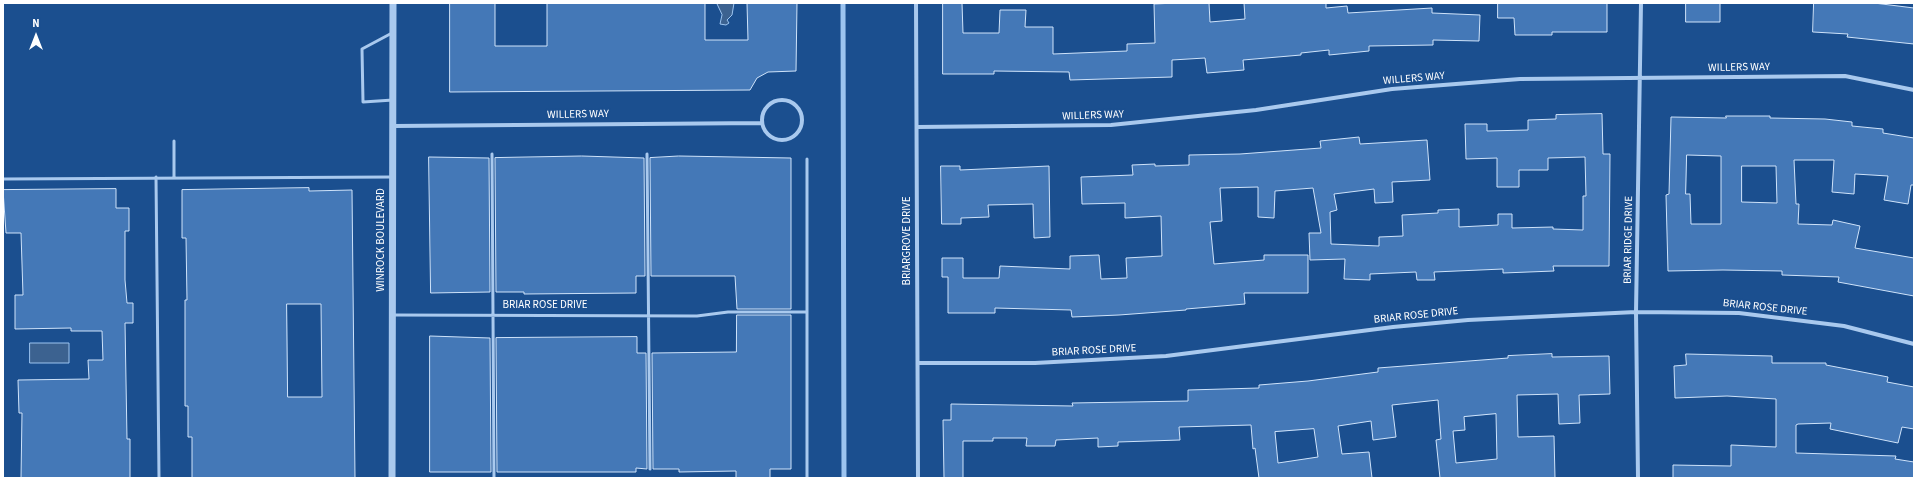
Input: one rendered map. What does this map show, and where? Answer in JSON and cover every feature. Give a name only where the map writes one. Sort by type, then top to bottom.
[{"type":"street","name":"WINROCK BOULEVARD","points":[[392,478],[394,177],[393,3]]},
{"type":"street","name":"BRIARGROVE DRIVE","points":[[916,3],[918,478]]},
{"type":"street","name":"BRIAR RIDGE DRIVE","points":[[1638,478],[1636,312],[1641,78],[1641,3]]},
{"type":"street","name":"WILLERS WAY","points":[[917,127],[1111,125],[1256,110],[1392,89],[1520,79],[1845,76],[1914,90]]},
{"type":"street","points":[[780,99],[793,102],[802,112],[802,126],[799,132],[788,139],[774,139],[764,130],[762,123],[764,110],[768,105],[780,99]]},
{"type":"street","name":"WILLERS WAY","points":[[394,126],[762,123]]},
{"type":"street","name":"BRIAR ROSE DRIVE","points":[[918,363],[1035,363],[1166,356],[1446,322],[1636,312],[1739,313],[1844,326],[1914,344]]},
{"type":"lane","points":[[393,32],[362,49],[363,102],[394,100]]},
{"type":"lane","points":[[174,141],[174,177]]},
{"type":"lane","points":[[492,154],[494,478]]},
{"type":"lane","points":[[647,154],[650,469]]},
{"type":"lane","points":[[807,160],[807,478]]},
{"type":"lane","points":[[3,179],[156,177],[394,177]]},
{"type":"lane","points":[[156,177],[159,478]]},
{"type":"lane","name":"BRIAR ROSE DRIVE","points":[[393,315],[697,316],[728,312],[807,312]]},
{"type":"water","points":[[717,3],[734,3],[732,15],[727,20],[729,23],[726,25],[720,24],[722,15]]},
{"type":"water","points":[[30,343],[69,343],[69,363],[30,363]]},
{"type":"building","points":[[450,3],[495,3],[495,46],[547,46],[547,3],[705,3],[705,40],[748,40],[747,3],[797,3],[796,71],[768,72],[757,78],[750,90],[450,92]]},
{"type":"building","points":[[943,3],[962,3],[963,33],[999,33],[1000,10],[1026,10],[1025,27],[1053,27],[1053,54],[1127,51],[1127,44],[1155,43],[1154,4],[1176,3],[1209,3],[1210,22],[1245,19],[1244,3],[1326,3],[1326,8],[1347,6],[1348,13],[1432,8],[1432,13],[1480,15],[1479,41],[1433,40],[1433,45],[1369,46],[1369,51],[1329,55],[1329,50],[1301,53],[1301,55],[1243,60],[1244,70],[1207,73],[1205,58],[1172,60],[1172,77],[1070,80],[1069,72],[994,71],[994,74],[943,74]]},
{"type":"building","points":[[1498,3],[1607,3],[1607,32],[1552,32],[1552,35],[1515,35],[1514,18],[1498,18]]},
{"type":"building","points":[[1686,3],[1720,3],[1720,22],[1686,22]]},
{"type":"building","points":[[1814,3],[1874,3],[1914,8],[1914,44],[1847,37],[1848,34],[1813,32]]},
{"type":"building","points":[[1602,114],[1603,154],[1610,154],[1609,266],[1553,266],[1554,271],[1503,273],[1503,269],[1434,272],[1435,280],[1417,280],[1416,272],[1370,274],[1370,280],[1344,279],[1345,259],[1310,260],[1309,233],[1321,233],[1313,188],[1275,191],[1274,218],[1258,217],[1258,187],[1220,188],[1222,221],[1210,222],[1214,264],[1264,260],[1264,255],[1308,255],[1308,293],[1244,293],[1245,304],[1119,315],[1072,317],[1071,310],[995,308],[995,313],[948,313],[948,277],[942,277],[942,258],[963,258],[963,278],[999,278],[1000,266],[1070,269],[1070,256],[1099,255],[1101,279],[1127,278],[1126,258],[1162,256],[1161,216],[1125,218],[1125,203],[1082,204],[1081,177],[1133,175],[1132,165],[1189,165],[1189,155],[1240,154],[1321,148],[1320,141],[1359,137],[1360,144],[1427,140],[1430,180],[1392,182],[1393,202],[1375,203],[1374,189],[1334,194],[1337,210],[1330,212],[1331,244],[1379,246],[1379,237],[1403,236],[1402,215],[1438,213],[1438,210],[1459,209],[1459,227],[1498,225],[1498,214],[1512,214],[1512,228],[1553,227],[1553,229],[1583,230],[1583,196],[1586,196],[1585,157],[1548,158],[1548,170],[1519,170],[1519,187],[1497,187],[1497,158],[1466,159],[1465,124],[1487,124],[1487,131],[1528,130],[1528,120],[1556,119],[1556,115]]},
{"type":"building","points":[[1726,116],[1770,116],[1770,118],[1825,119],[1852,122],[1852,126],[1883,129],[1883,133],[1914,138],[1914,185],[1911,185],[1908,204],[1884,200],[1888,176],[1855,174],[1854,194],[1832,192],[1834,160],[1794,160],[1796,204],[1799,204],[1798,224],[1832,225],[1833,220],[1860,226],[1855,248],[1914,258],[1914,296],[1838,282],[1839,277],[1782,275],[1782,271],[1668,271],[1666,195],[1669,194],[1671,117],[1726,118]],"holes":[[[1687,155],[1721,156],[1721,224],[1691,224],[1690,194],[1686,194]],[[1742,166],[1776,166],[1777,203],[1742,202]]]},
{"type":"building","points":[[582,156],[644,158],[645,276],[636,276],[636,293],[524,294],[524,292],[496,292],[495,158]]},
{"type":"building","points":[[679,156],[791,158],[791,309],[737,309],[735,276],[651,276],[650,158]]},
{"type":"building","points":[[429,157],[489,158],[490,292],[431,293]]},
{"type":"building","points":[[941,166],[960,166],[960,170],[1049,166],[1050,237],[1034,238],[1033,204],[988,205],[989,217],[961,218],[961,224],[942,224]]},
{"type":"building","points":[[309,188],[309,191],[352,190],[355,478],[192,478],[192,437],[188,437],[188,406],[185,406],[185,300],[187,300],[186,238],[182,238],[182,190]],"holes":[[[287,304],[321,304],[322,397],[288,397]]]},
{"type":"building","points":[[116,189],[116,208],[129,208],[129,231],[125,231],[125,280],[127,303],[133,303],[133,323],[125,323],[127,439],[130,439],[130,478],[21,478],[22,413],[19,413],[18,380],[89,379],[88,360],[103,360],[102,331],[71,331],[71,328],[15,329],[15,295],[23,295],[21,233],[6,233],[3,190]]},
{"type":"building","points":[[737,315],[791,315],[791,469],[770,469],[770,478],[736,478],[736,471],[679,472],[679,469],[653,469],[652,353],[736,352]]},
{"type":"building","points":[[430,336],[490,338],[491,472],[430,472]]},
{"type":"building","points":[[637,337],[637,353],[646,353],[647,469],[636,468],[636,472],[497,472],[496,338]]},
{"type":"building","points":[[1552,354],[1552,357],[1609,356],[1610,394],[1579,395],[1580,423],[1559,424],[1558,394],[1517,395],[1518,437],[1554,436],[1555,478],[1440,478],[1436,440],[1441,439],[1438,400],[1392,405],[1396,437],[1373,440],[1371,421],[1338,426],[1342,454],[1369,452],[1372,478],[1259,478],[1255,448],[1253,449],[1251,425],[1179,427],[1180,440],[1118,442],[1118,446],[1098,447],[1098,438],[1056,440],[1055,446],[1026,446],[1027,438],[993,438],[993,441],[963,441],[963,478],[944,478],[943,420],[951,420],[951,404],[1073,406],[1072,403],[1188,401],[1188,390],[1259,388],[1259,385],[1308,381],[1378,372],[1378,368],[1508,358],[1508,356]],"holes":[[[1496,414],[1497,459],[1456,463],[1453,431],[1465,430],[1464,417]],[[1314,429],[1318,457],[1278,463],[1275,432]]]},
{"type":"building","points":[[1686,354],[1772,356],[1772,363],[1826,363],[1826,365],[1888,377],[1887,382],[1914,387],[1914,429],[1902,427],[1898,443],[1830,429],[1831,423],[1798,424],[1796,425],[1796,453],[1896,456],[1895,459],[1914,462],[1914,478],[1673,478],[1673,465],[1731,466],[1731,445],[1776,447],[1776,399],[1727,396],[1675,398],[1674,366],[1686,365]]},
{"type":"waterway","points":[[843,3],[844,478]]}]
